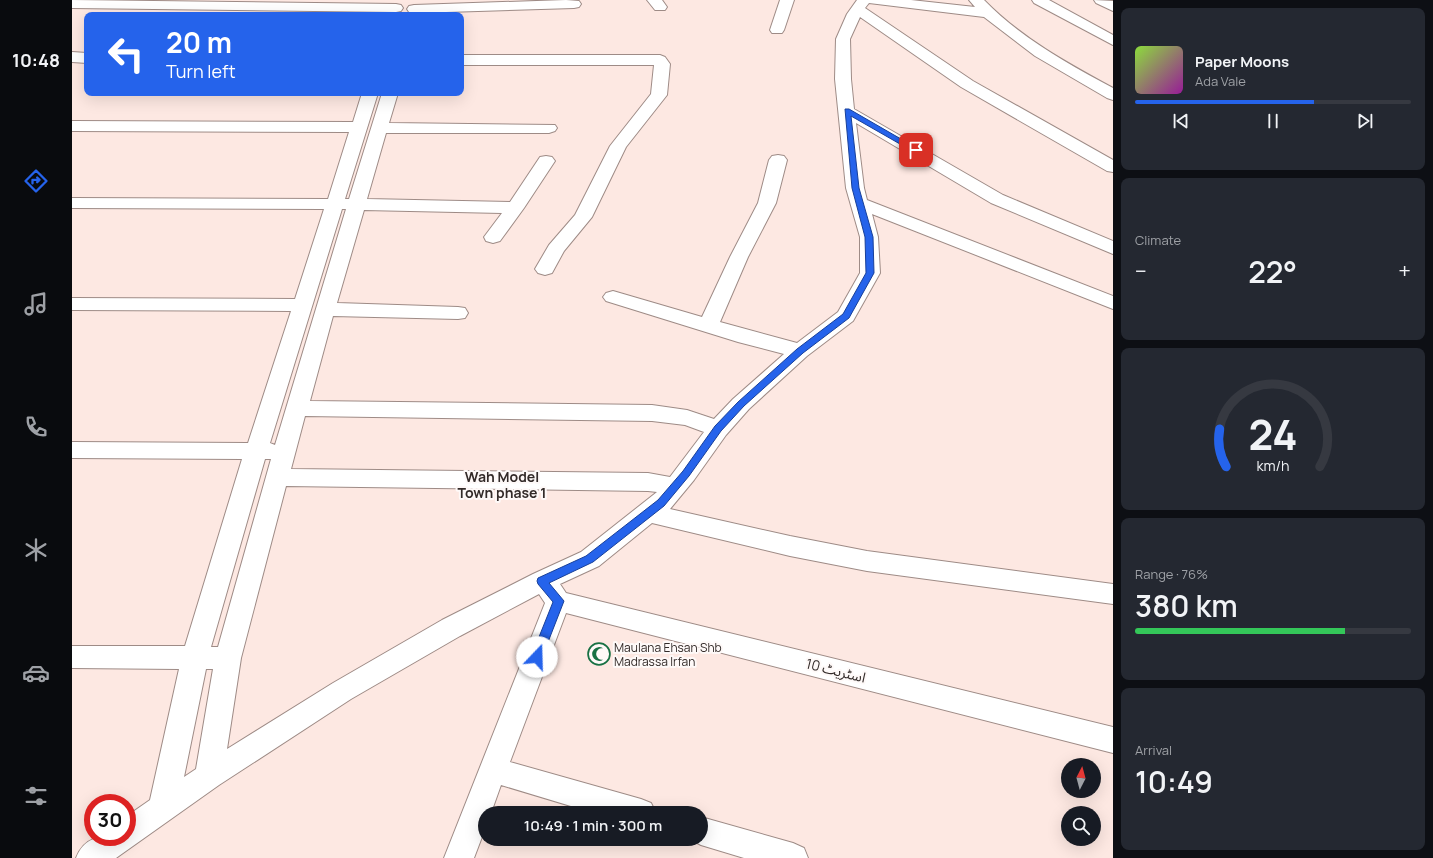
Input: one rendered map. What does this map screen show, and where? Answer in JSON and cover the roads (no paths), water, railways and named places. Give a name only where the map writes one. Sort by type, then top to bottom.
[{"type":"street","points":[[777,30],[787,0]]},
{"type":"street","points":[[976,0],[1009,30],[1054,60],[1113,95]]},
{"type":"street","points":[[1039,0],[1113,41]]},
{"type":"street","points":[[1101,0],[1113,7]]},
{"type":"street","points":[[136,827],[209,776],[342,691],[451,628],[550,591],[661,503],[686,474],[718,429],[741,404],[800,351],[846,316],[870,273],[869,237],[855,188],[843,79],[843,39],[854,14],[865,3],[989,13]]},
{"type":"street","points":[[865,3],[967,84],[1113,167]]},
{"type":"street","points":[[72,4],[397,8]]},
{"type":"street","points":[[414,8],[574,4]]},
{"type":"street","points":[[72,58],[84,58]]},
{"type":"street","points":[[464,60],[660,60],[662,64],[659,95],[618,146],[583,217],[556,249],[544,269]]},
{"type":"street","points":[[209,776],[228,658],[276,478],[356,204],[369,127],[370,96]]},
{"type":"street","points":[[163,808],[195,658],[301,305],[334,203],[369,127],[388,96]]},
{"type":"street","points":[[847,111],[997,199],[1113,248]]},
{"type":"street","points":[[72,126],[549,128]]},
{"type":"street","points":[[708,326],[739,257],[767,203],[778,160]]},
{"type":"street","points":[[493,237],[515,208],[546,161]]},
{"type":"street","points":[[72,203],[334,203],[515,208]]},
{"type":"street","points":[[859,204],[1113,303]]},
{"type":"street","points":[[613,297],[708,326],[800,351]]},
{"type":"street","points":[[72,304],[301,305]]},
{"type":"street","points":[[325,309],[458,312]]},
{"type":"street","points":[[296,408],[652,413],[687,418],[718,429]]},
{"type":"street","points":[[72,450],[284,452]]},
{"type":"street","points":[[276,478],[648,482],[675,487]]},
{"type":"street","points":[[648,513],[790,546],[867,560],[1113,594]]},
{"type":"street","points":[[459,858],[494,770],[550,591]]},
{"type":"street","name":"اسٹریٹ 10","points":[[550,591],[1113,740]]},
{"type":"street","points":[[72,658],[228,658]]},
{"type":"street","points":[[494,770],[617,806]]},
{"type":"street","points":[[708,833],[793,858]]},
{"type":"street","points":[[91,858],[108,846]]},
{"type":"place","name":"Maulana Ehsan Shb Madrassa Irfan","points":[[599,654]]},
{"type":"district","name":"Wah Model Town phase 1","points":[[502,484]]}]
